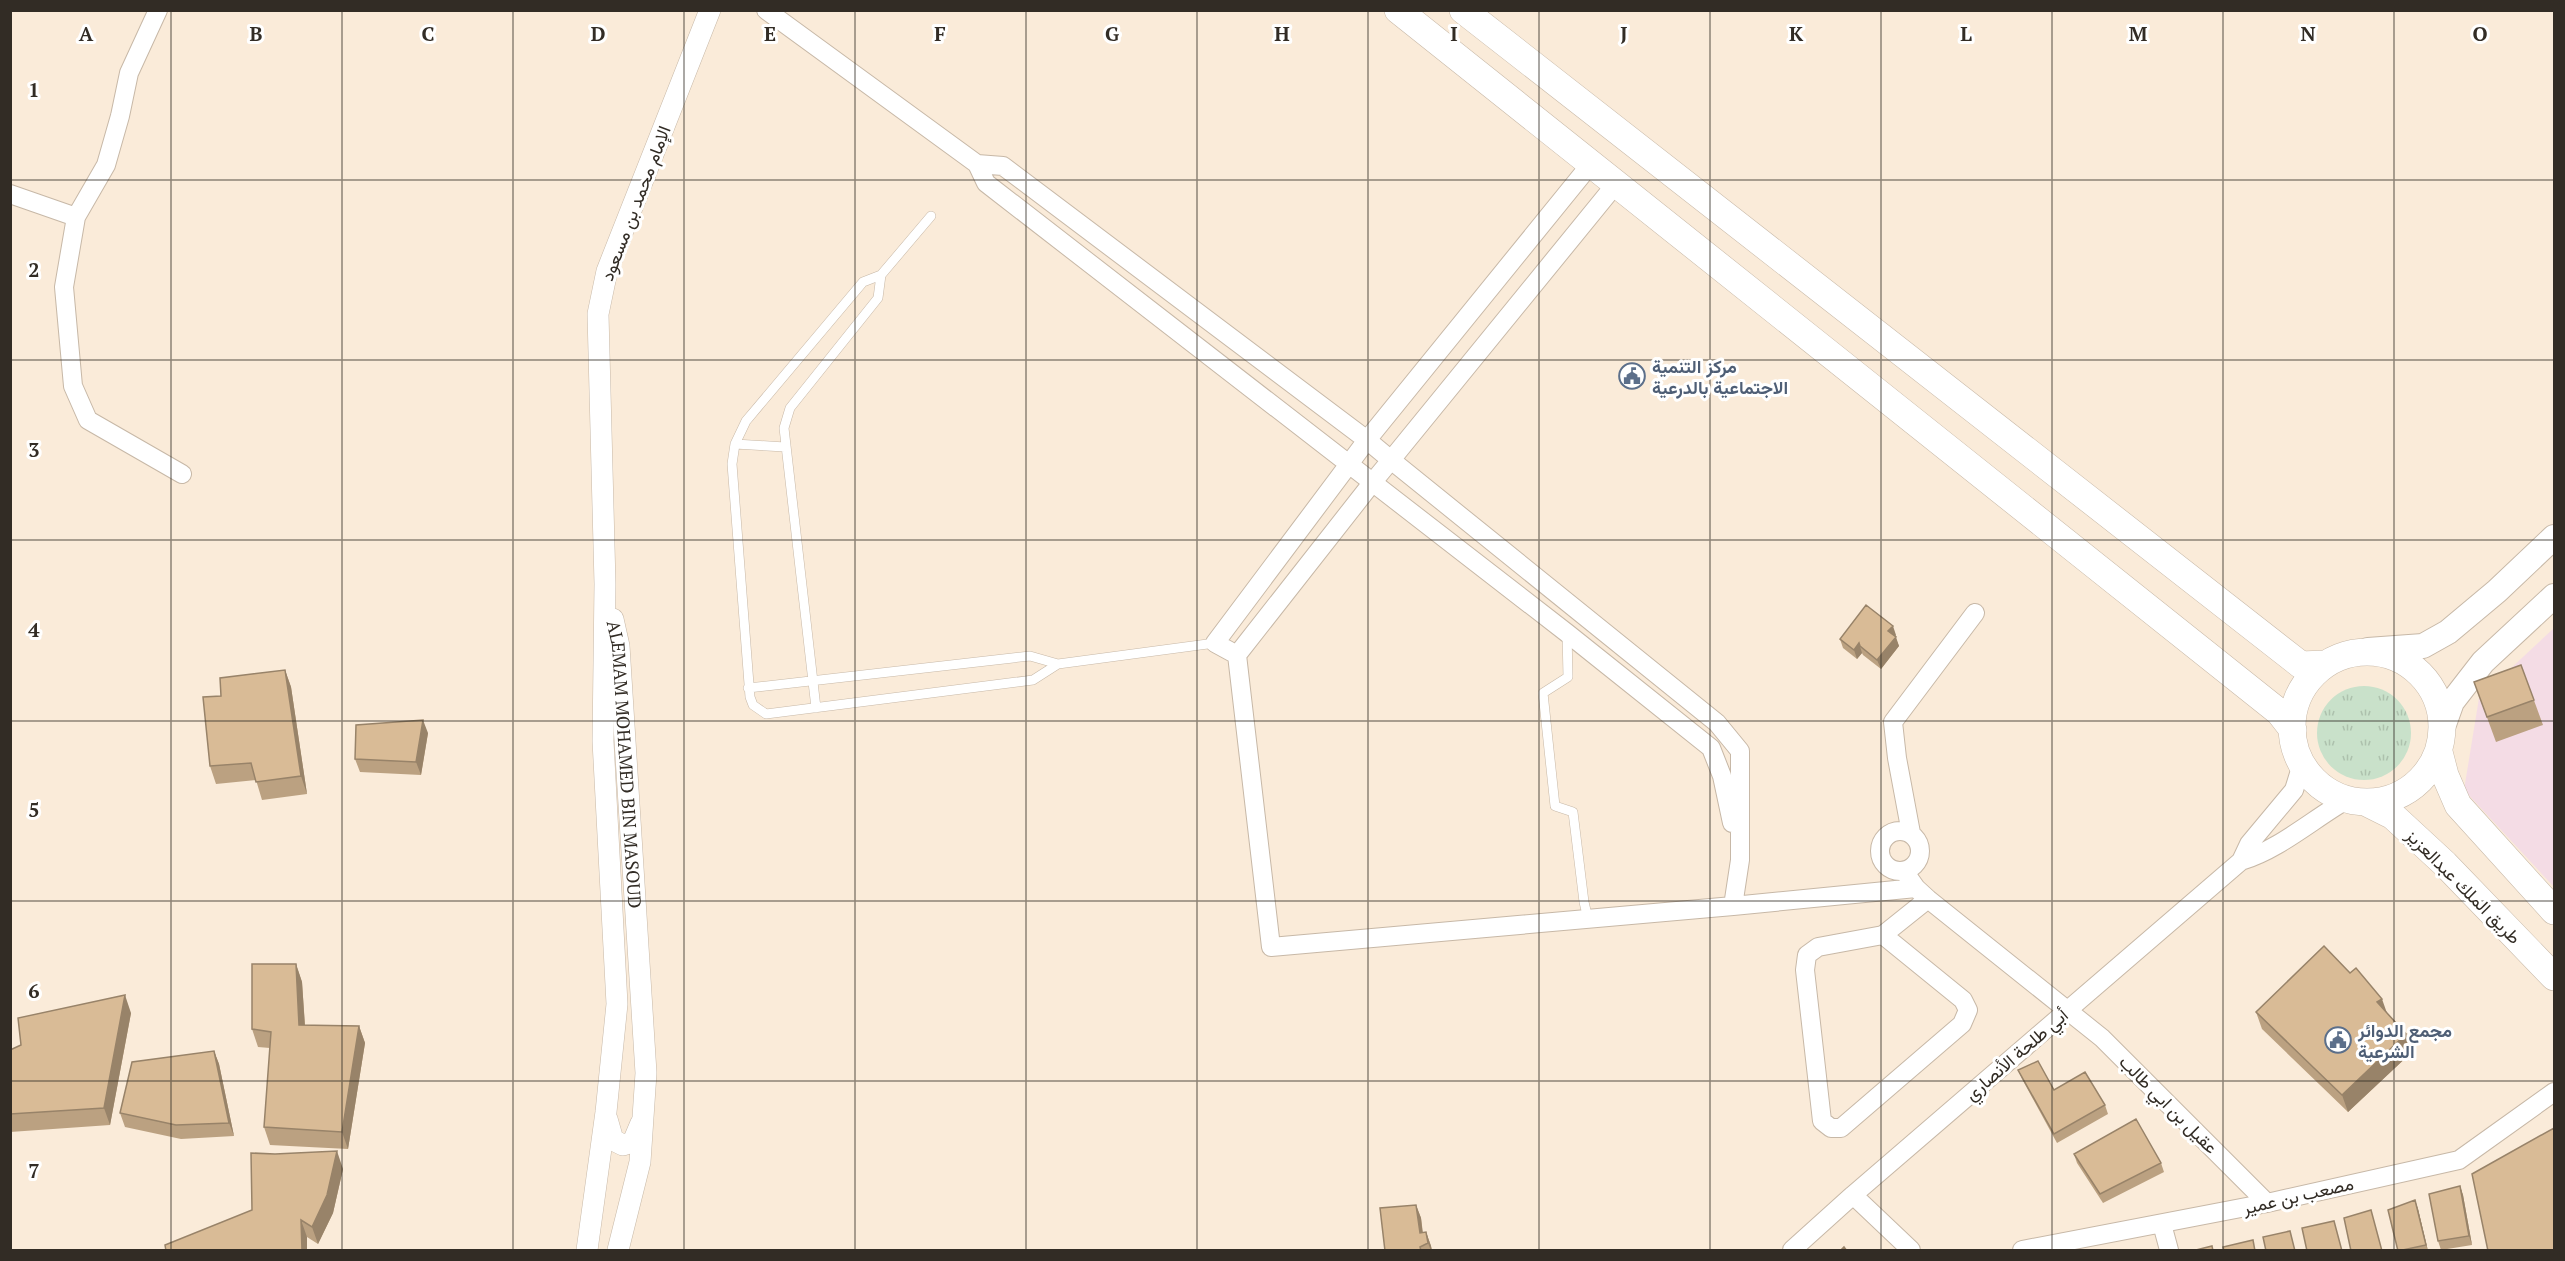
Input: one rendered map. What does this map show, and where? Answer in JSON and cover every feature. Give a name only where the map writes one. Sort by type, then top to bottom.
[{"type":"main road","points":[[1398,10],[2279,712],[2293,730]]},
{"type":"main road","points":[[1462,10],[2301,666],[2325,663],[2345,654],[2368,650],[2386,651],[2423,646],[2448,632],[2497,591],[2554,537]]},
{"type":"main road","points":[[2325,663],[2308,679],[2297,699],[2292,721],[2294,743],[2302,764],[2318,784],[2341,798],[2357,801],[2390,800],[2411,789],[2428,772],[2441,741],[2451,702],[2483,662],[2554,596]]},
{"type":"main road","points":[[2368,650],[2392,654],[2413,666],[2430,684],[2440,705],[2445,775],[2458,806],[2554,911]]},
{"type":"main road","name":"طريق الملك عبدالعزيز","points":[[2357,801],[2393,816],[2554,977]]},
{"type":"street","points":[[158,10],[129,74],[106,165],[76,217],[64,287],[73,386],[88,420],[182,474]]},
{"type":"street","name":"الإمام محمد بن مسعود","points":[[605,584],[597,314],[607,271],[710,10]]},
{"type":"street","points":[[766,10],[977,164],[987,183],[1712,748],[1722,776],[1740,860]]},
{"type":"street","points":[[977,164],[1003,166],[1367,440],[1717,723],[1740,752],[1740,860],[1733,906]]},
{"type":"street","points":[[1237,655],[1215,643],[1367,440],[1590,165]]},
{"type":"street","points":[[1615,185],[1372,483],[1237,655],[1271,947],[1733,906],[1922,893]]},
{"type":"street","points":[[10,194],[76,217]]},
{"type":"street","name":"ALEMAM MOHAMED BIN MASOUD","points":[[587,1251],[606,1112],[617,1004],[603,741],[605,584]]},
{"type":"street","name":"ALEMAM MOHAMED BIN MASOUD","points":[[605,584],[619,646],[646,1073],[640,1162],[618,1251]]},
{"type":"street","points":[[1911,833],[1898,830],[1886,836],[1880,848],[1882,861],[1886,866],[1898,872],[1904,871],[1911,868],[1919,858],[1919,844],[1911,833],[1896,758],[1893,722],[1976,613]]},
{"type":"street","name":"أبي طلحة الأنصاري","points":[[2241,861],[2249,844],[2294,790],[2302,764]]},
{"type":"street","name":"أبي طلحة الأنصاري","points":[[1792,1251],[1853,1194],[2241,861],[2261,855],[2322,814],[2357,801]]},
{"type":"street","name":"عقيل بن ابي طالب","points":[[1904,871],[1922,893],[2102,1038],[2267,1203]]},
{"type":"street","points":[[1883,935],[1963,1000],[1968,1010],[1962,1024],[1841,1128],[1831,1128],[1822,1121],[1805,970],[1807,955],[1818,947],[1883,935],[1922,893]]},
{"type":"street","name":"مصعب بن عمير","points":[[2022,1251],[2267,1203],[2459,1160],[2554,1092]]},
{"type":"street","points":[[606,1112],[613,1140],[622,1145],[633,1142],[643,1117]]},
{"type":"street","points":[[1853,1194],[1911,1251]]},
{"type":"street","points":[[2162,1224],[2169,1251]]},
{"type":"lane","points":[[931,216],[881,275],[863,282],[746,421],[735,444],[732,464],[748,688],[753,705],[766,714],[1033,680],[1058,664]]},
{"type":"lane","points":[[816,708],[784,447],[784,428],[790,408],[878,298],[881,275]]},
{"type":"lane","points":[[735,444],[784,447]]},
{"type":"lane","points":[[1567,633],[1568,677],[1543,693],[1556,806],[1573,812],[1588,919]]},
{"type":"lane","points":[[748,688],[1030,656],[1058,664],[1215,643]]},
{"type":"shaded area","points":[[2554,628],[2554,887],[2464,790],[2479,698]]},
{"type":"green space","points":[[2364,686],[2382,689],[2397,700],[2408,715],[2411,733],[2408,751],[2397,766],[2382,777],[2364,780],[2346,777],[2331,766],[2320,751],[2317,733],[2320,715],[2331,700],[2346,689]]},
{"type":"building","points":[[1866,605],[1893,626],[1888,631],[1896,637],[1877,660],[1859,643],[1854,650],[1840,639]]},
{"type":"building","points":[[2521,665],[2534,700],[2487,717],[2474,682]]},
{"type":"building","points":[[285,670],[301,776],[256,782],[251,763],[210,766],[203,697],[221,696],[220,678]]},
{"type":"building","points":[[423,720],[416,762],[355,759],[356,725]]},
{"type":"building","name":"مجمع الدوائر الشرعية","points":[[2324,946],[2350,973],[2356,968],[2382,999],[2377,1002],[2406,1034],[2342,1095],[2256,1012]]},
{"type":"building","points":[[252,964],[296,964],[299,1025],[359,1026],[342,1132],[264,1127],[271,1032],[252,1029]]},
{"type":"building","points":[[125,995],[104,1108],[10,1114],[10,1050],[21,1045],[18,1018]]},
{"type":"building","points":[[214,1051],[229,1123],[176,1125],[120,1113],[132,1062]]},
{"type":"building","points":[[2038,1061],[2054,1090],[2085,1072],[2105,1105],[2054,1134],[2018,1070]]},
{"type":"building","points":[[2136,1119],[2161,1163],[2100,1194],[2074,1154]]},
{"type":"building","points":[[2554,1128],[2554,1251],[2488,1251],[2472,1174]]},
{"type":"building","points":[[337,1151],[327,1195],[312,1227],[301,1220],[302,1251],[166,1251],[165,1245],[252,1210],[251,1153]]},
{"type":"building","points":[[2460,1186],[2469,1236],[2438,1241],[2429,1194]]},
{"type":"building","points":[[2415,1200],[2426,1245],[2398,1251],[2388,1210]]},
{"type":"building","points":[[1416,1205],[1420,1233],[1426,1232],[1428,1243],[1420,1247],[1421,1251],[1385,1251],[1380,1208]]},
{"type":"building","points":[[2371,1210],[2382,1251],[2351,1251],[2344,1218]]},
{"type":"building","points":[[2334,1221],[2342,1251],[2307,1251],[2302,1228]]},
{"type":"building","points":[[2290,1231],[2295,1251],[2266,1251],[2263,1237]]},
{"type":"building","points":[[2253,1240],[2255,1251],[2224,1251],[2223,1247]]},
{"type":"building","points":[[2212,1246],[2213,1251],[2192,1251]]},
{"type":"place","name":"مركز التنمية الاجتماعية بالدرعية","points":[[1632,376]]},
{"type":"place","name":"مجمع الدوائر الشرعية","points":[[2338,1040]]}]
